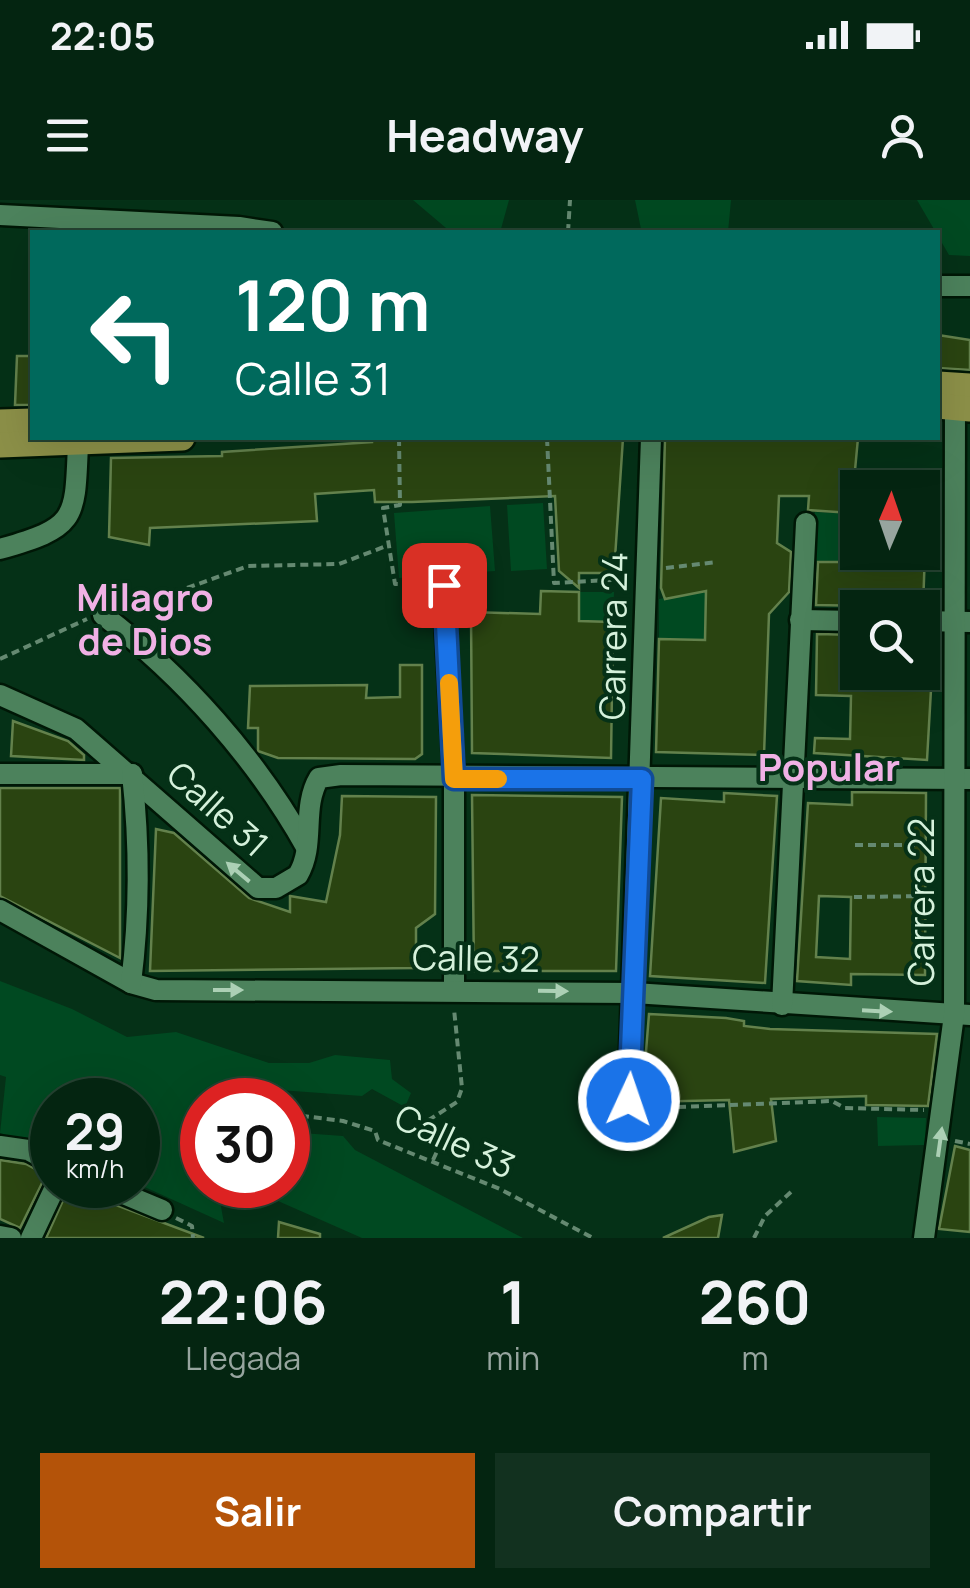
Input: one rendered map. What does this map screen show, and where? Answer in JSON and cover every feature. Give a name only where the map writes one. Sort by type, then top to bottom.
[{"type":"main road","points":[[0,422],[30,421]]},
{"type":"main road","points":[[0,445],[140,440]]},
{"type":"street","points":[[0,215],[239,230]]},
{"type":"street","points":[[940,286],[970,286]]},
{"type":"street","name":"Carrera 22","points":[[924,1238],[962,1015],[952,846],[962,778],[954,396]]},
{"type":"street","name":"Carrera 24","points":[[627,1135],[651,440]]},
{"type":"street","points":[[0,549],[47,535],[66,521],[76,495],[78,443]]},
{"type":"street","points":[[782,1006],[797,778],[806,523]]},
{"type":"street","points":[[444,585],[454,779],[454,989]]},
{"type":"street","points":[[103,616],[157,659],[238,749],[271,790],[306,848]]},
{"type":"street","points":[[800,620],[840,621]]},
{"type":"street","points":[[0,695],[76,729],[132,774],[140,844],[140,914],[132,983]]},
{"type":"street","name":"Calle 31","points":[[0,774],[132,774],[258,888],[276,888],[298,875],[306,848],[309,795],[320,778],[962,778]]},
{"type":"street","name":"Calle 32","points":[[0,910],[132,983],[156,990],[634,992],[782,1006],[962,1015]]},
{"type":"street","points":[[0,1146],[30,1151]]},
{"type":"street","points":[[31,1238],[45,1208]]},
{"type":"street","points":[[157,1208],[162,1210]]},
{"type":"street","points":[[0,1236],[12,1238]]},
{"type":"path","points":[[568,230],[570,200]]},
{"type":"path","points":[[398,440],[400,505],[382,508],[395,584],[444,585]]},
{"type":"path","points":[[547,440],[554,583],[617,582],[646,572],[718,562]]},
{"type":"path","points":[[0,660],[66,627],[149,605],[248,566],[339,564],[389,545]]},
{"type":"path","points":[[855,845],[952,846]]},
{"type":"path","points":[[854,897],[953,896]]},
{"type":"path","points":[[433,1160],[439,1147],[424,1140],[436,1130],[424,1123],[456,1102],[463,1076],[457,1060],[454,989]]},
{"type":"path","points":[[678,1107],[832,1101],[845,1108],[943,1110]]},
{"type":"path","name":"Calle 33","points":[[310,1118],[375,1131],[378,1140],[500,1188],[594,1238]]},
{"type":"path","points":[[754,1238],[765,1216],[793,1190]]},
{"type":"path","points":[[162,1210],[192,1226],[193,1238]]},
{"type":"green space","points":[[413,200],[509,200],[501,229],[446,228]]},
{"type":"green space","points":[[635,200],[731,200],[728,230],[641,229]]},
{"type":"green space","points":[[917,200],[970,200],[970,256],[949,255],[940,240],[940,230],[934,230]]},
{"type":"green space","points":[[543,503],[547,569],[511,571],[507,505]]},
{"type":"green space","points":[[490,506],[495,571],[399,578],[394,513]]},
{"type":"green space","points":[[815,512],[840,513],[840,563],[813,562]]},
{"type":"green space","points":[[706,591],[705,640],[659,639],[659,599]]},
{"type":"green space","points":[[579,592],[614,592],[613,622],[579,621]]},
{"type":"green space","points":[[0,981],[72,1009],[127,1037],[176,1032],[269,1063],[309,1063],[335,1055],[390,1060],[392,1079],[411,1093],[405,1107],[372,1089],[362,1096],[310,1092],[310,1078],[180,1078],[180,1203],[160,1194],[160,1078],[30,1078],[30,1144],[0,1133],[6,1077],[0,1075]]},
{"type":"green space","points":[[877,1117],[926,1118],[925,1145],[878,1146]]},
{"type":"green space","points":[[310,1134],[343,1136],[355,1150],[523,1238],[362,1238],[294,1208],[310,1208]]},
{"type":"green space","points":[[191,1208],[221,1208],[224,1223]]},
{"type":"building","points":[[940,335],[970,340],[970,370],[940,368]]},
{"type":"building","points":[[17,356],[30,356],[30,405],[15,405]]},
{"type":"building","points":[[623,440],[614,573],[579,573],[579,588],[559,571],[555,496],[375,502],[374,490],[315,494],[317,521],[150,528],[149,545],[109,537],[111,458],[222,456],[222,452],[372,442]]},
{"type":"building","points":[[665,440],[858,440],[855,470],[840,470],[840,512],[808,510],[809,496],[779,496],[777,543],[791,552],[789,592],[769,614],[764,755],[656,752],[659,639],[705,640],[706,591],[665,599],[661,588]]},
{"type":"building","points":[[818,562],[840,562],[840,570],[924,570],[924,590],[840,590],[840,605],[816,605]]},
{"type":"building","points":[[481,583],[481,601],[461,602],[460,584]]},
{"type":"building","points":[[541,591],[579,592],[579,621],[613,622],[611,758],[472,753],[471,612],[540,614]]},
{"type":"building","points":[[817,634],[840,635],[840,690],[931,690],[927,760],[814,753],[815,738],[850,739],[851,696],[816,695]]},
{"type":"building","points":[[400,665],[422,665],[422,754],[415,759],[278,758],[258,751],[258,728],[248,728],[250,686],[367,685],[366,698],[400,697]]},
{"type":"building","points":[[13,721],[68,741],[84,755],[84,760],[11,756]]},
{"type":"building","points":[[0,788],[120,788],[120,958],[0,896]]},
{"type":"building","points":[[852,792],[926,793],[925,975],[851,974],[851,985],[797,981],[808,803],[852,805]],"holes":[[[819,896],[851,897],[850,959],[816,957]]]},
{"type":"building","points":[[724,793],[777,796],[765,983],[650,976],[661,798],[724,802]]},
{"type":"building","points":[[472,795],[622,797],[616,971],[474,971]]},
{"type":"building","points":[[342,796],[436,797],[435,914],[416,928],[416,968],[150,971],[156,829],[174,833],[249,898],[290,912],[290,896],[326,902],[340,835]]},
{"type":"building","points":[[649,1014],[726,1018],[744,1021],[744,1026],[770,1029],[937,1034],[928,1106],[866,1105],[866,1096],[771,1099],[776,1141],[734,1152],[729,1100],[642,1102]]},
{"type":"building","points":[[955,1146],[970,1150],[970,1232],[939,1229]]},
{"type":"building","points":[[0,1160],[26,1164],[30,1166],[30,1208],[20,1228],[0,1219]]},
{"type":"building","points":[[60,1208],[124,1208],[204,1238],[46,1238]]},
{"type":"building","points":[[722,1215],[718,1238],[663,1238],[709,1217]]},
{"type":"building","points":[[279,1222],[320,1234],[320,1238],[278,1238]]},
{"type":"slow traffic","points":[[449,683],[454,779],[498,779]]},
{"type":"district","name":"Milagro de Dios","points":[[145,618]]},
{"type":"district","name":"Popular","points":[[829,766]]},
{"type":"route","points":[[444,585],[454,779],[642,779],[629,1100]]}]
